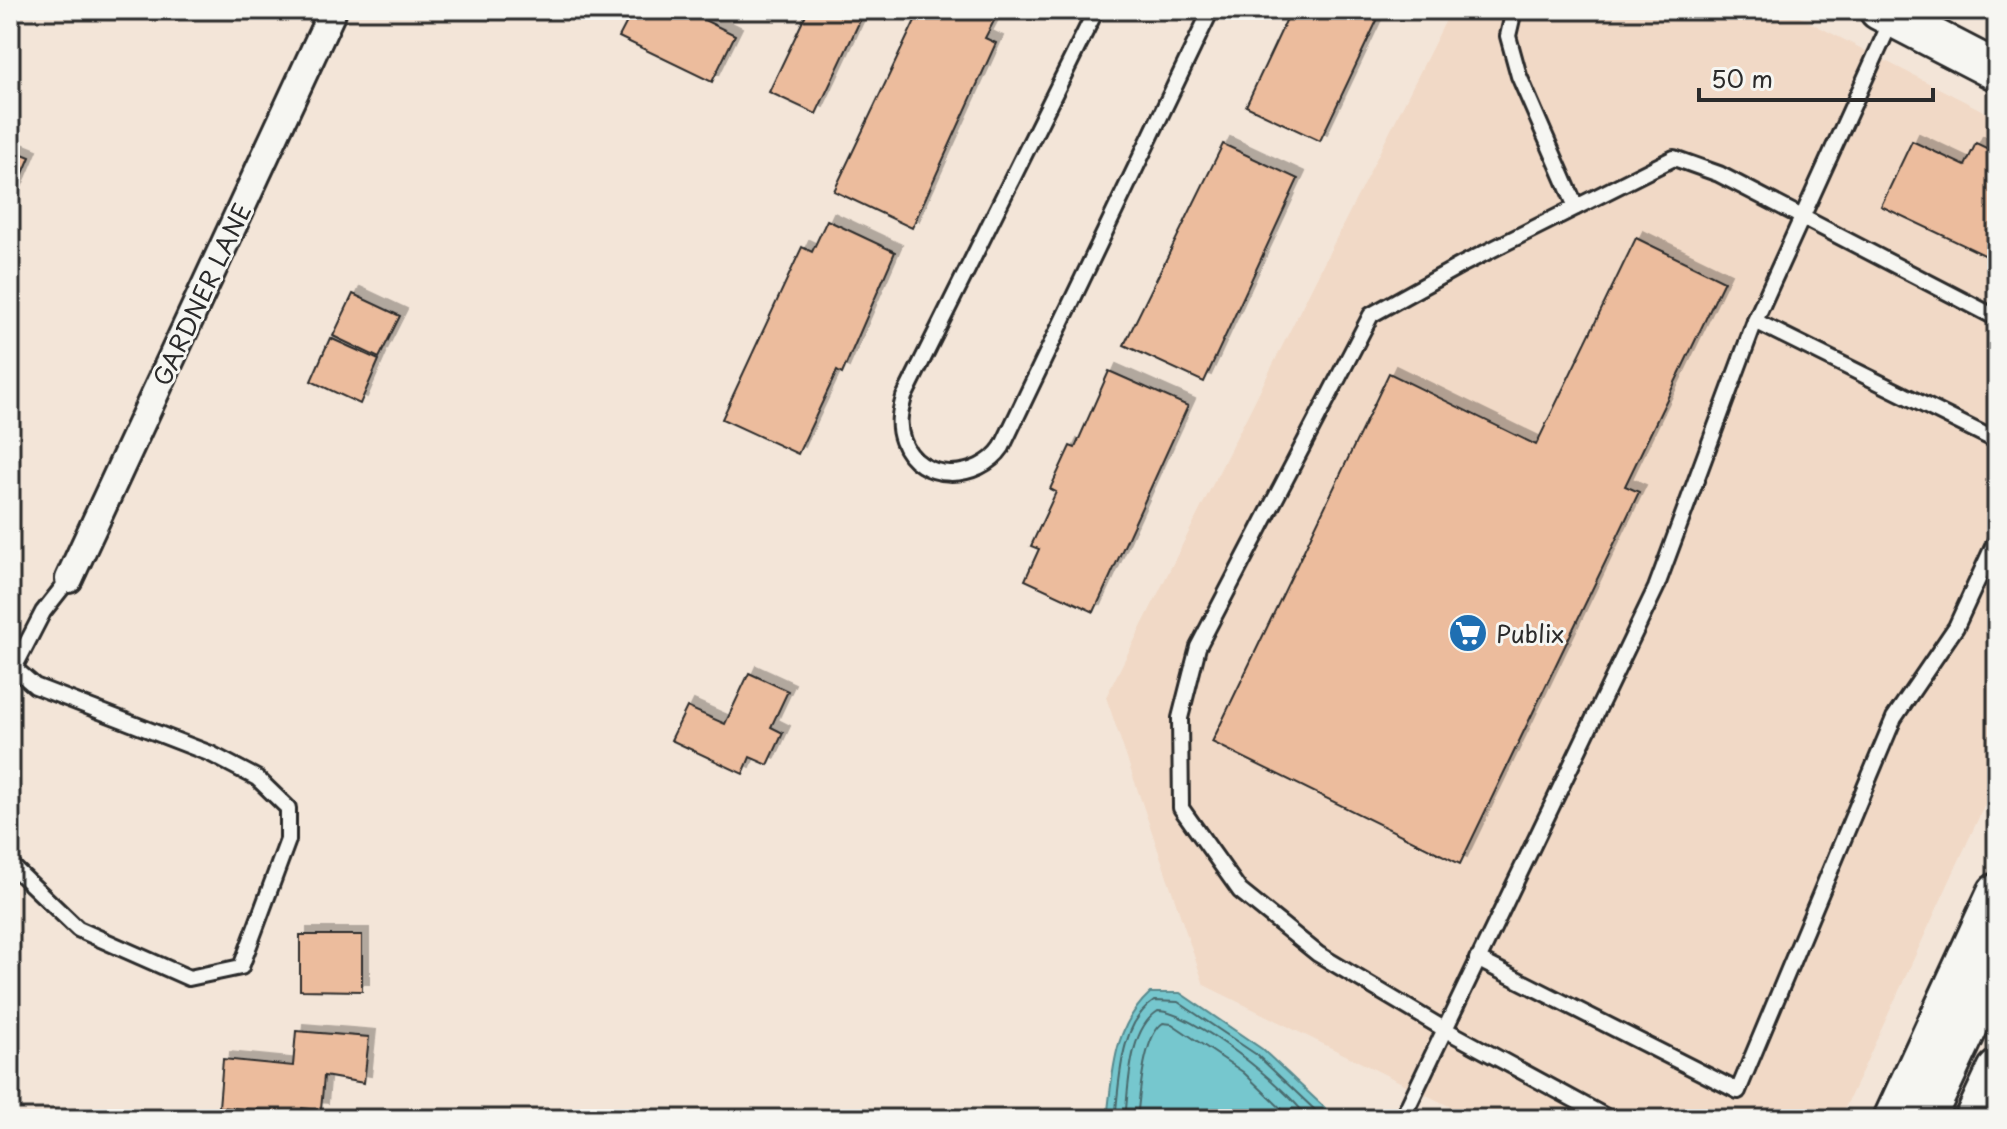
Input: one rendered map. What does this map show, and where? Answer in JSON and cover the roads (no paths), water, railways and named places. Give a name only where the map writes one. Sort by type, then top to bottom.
[{"type":"main road","points":[[1886,14],[1997,71]]},
{"type":"main road","points":[[1893,1119],[1997,893]]},
{"type":"main road","points":[[1925,1119],[1997,965]]},
{"type":"main road","points":[[1974,1119],[1997,1070]]},
{"type":"street","name":"GARDNER LANE","points":[[69,579],[333,10]]},
{"type":"lane","points":[[1096,10],[904,397],[898,420],[903,442],[915,458],[935,471],[956,474],[974,471],[994,459],[1002,447],[1211,10]]},
{"type":"lane","points":[[1514,10],[1508,36],[1519,76],[1576,207]]},
{"type":"lane","points":[[1402,1119],[1656,588],[1755,321],[1802,218],[1886,14]]},
{"type":"lane","points":[[1610,1119],[1444,1029],[1318,954],[1240,891],[1181,808],[1180,718],[1198,647],[1371,315],[1674,158],[1719,174],[1997,318]]},
{"type":"lane","points":[[1755,321],[1997,441]]},
{"type":"lane","points":[[1477,959],[1738,1091],[1894,718],[1956,627],[1997,538]]},
{"type":"lane","points":[[10,864],[78,929],[189,978],[241,967],[288,840],[288,808],[257,778],[211,754],[35,686],[12,672],[43,612],[69,579]]},
{"type":"water","points":[[1150,993],[1180,993],[1262,1049],[1325,1108],[1326,1119],[1107,1119],[1113,1067],[1122,1035],[1138,1006]]},
{"type":"place","name":"Publix","points":[[1468,633]]}]
